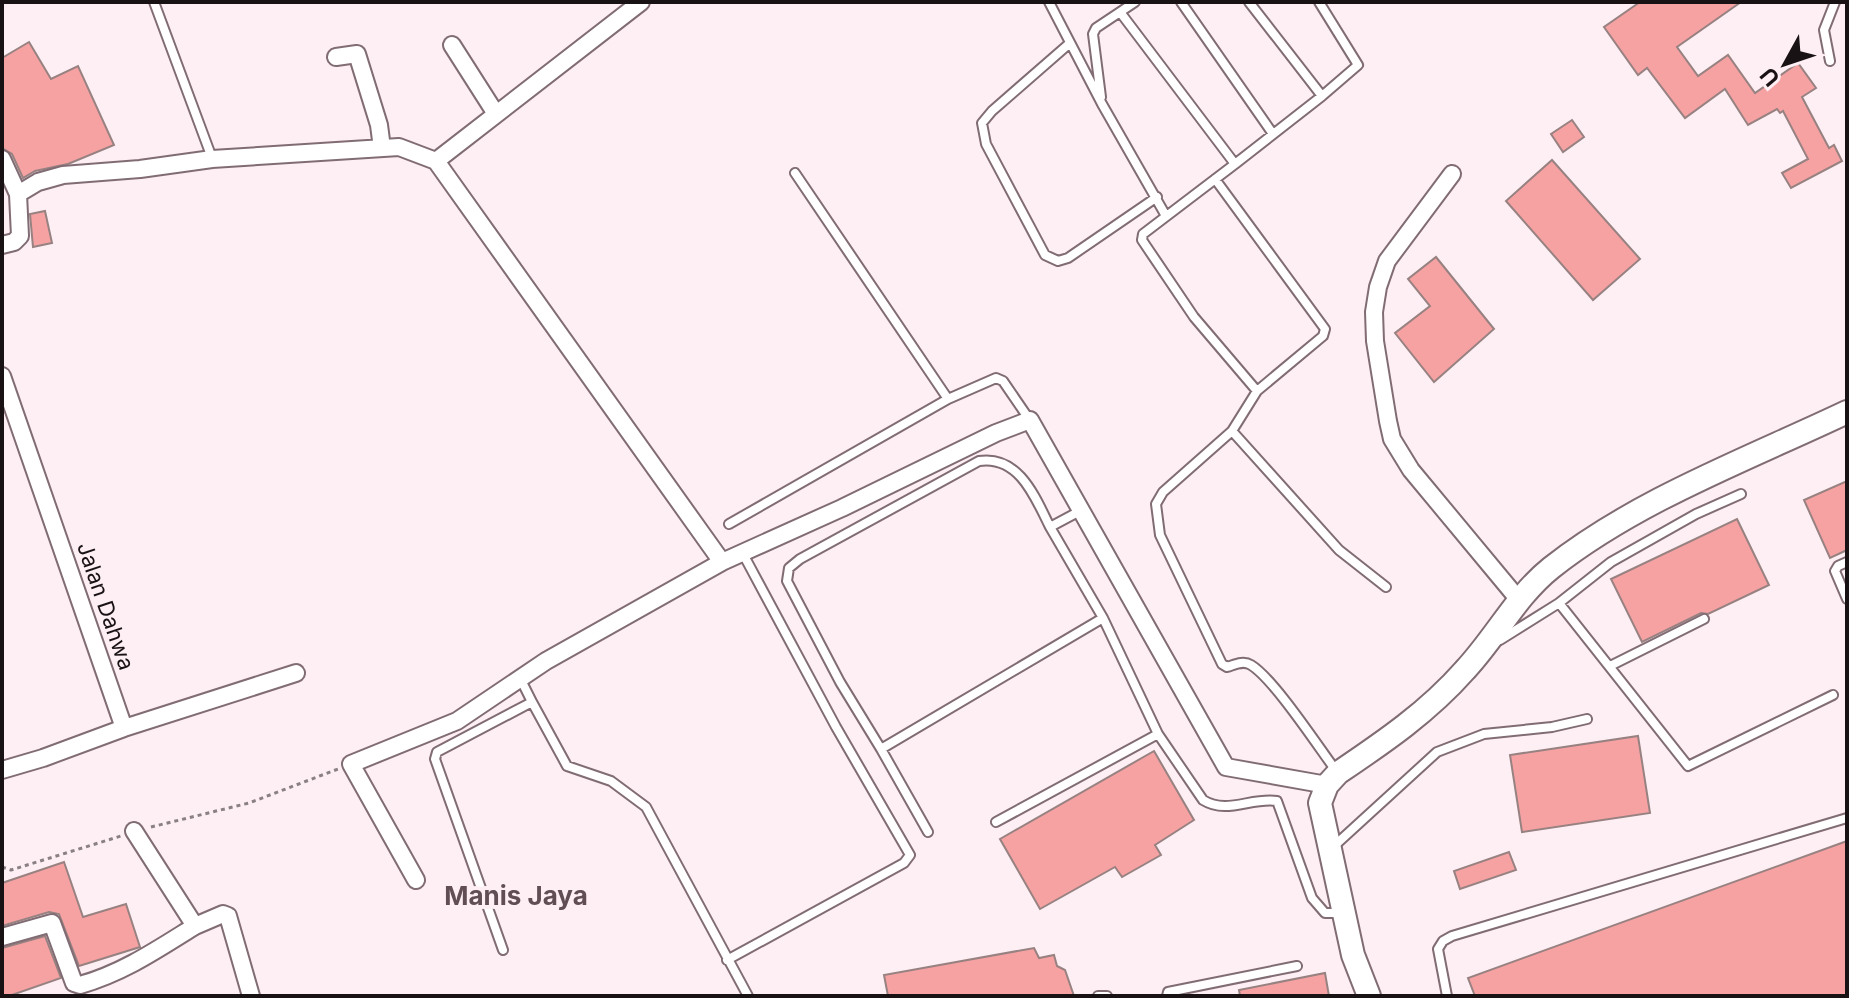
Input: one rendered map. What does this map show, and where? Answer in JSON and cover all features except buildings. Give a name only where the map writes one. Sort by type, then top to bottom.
[{"type":"street","points":[[436,161],[641,2]]},
{"type":"street","points":[[452,45],[496,114]]},
{"type":"street","points":[[336,57],[357,54],[379,125],[382,148]]},
{"type":"street","points":[[18,194],[38,182],[63,175],[212,159],[399,147],[436,161],[722,562]]},
{"type":"street","points":[[2,159],[18,194],[20,236],[14,242],[2,245]]},
{"type":"street","points":[[1452,174],[1387,261],[1378,287],[1374,312],[1375,341],[1385,408],[1392,439],[1406,462],[1519,600]]},
{"type":"street","name":"Jalan Dahwa","points":[[2,376],[124,728]]},
{"type":"street","points":[[1369,996],[1353,955],[1320,803],[1332,779],[1430,708],[1480,653],[1519,600],[1546,573],[1606,528],[1847,412]]},
{"type":"street","points":[[416,880],[351,764],[457,721],[546,661],[722,562],[996,433],[1030,420],[1226,767],[1233,771],[1332,779]]},
{"type":"street","points":[[2,770],[296,673]]},
{"type":"street","points":[[134,831],[195,926]]},
{"type":"street","points":[[2,937],[52,923],[74,983],[80,985],[136,963],[195,926],[223,914],[228,916],[251,996]]},
{"type":"lane","points":[[154,2],[212,159]]},
{"type":"lane","points":[[1049,2],[1102,104],[1166,216]]},
{"type":"lane","points":[[1102,104],[1093,34],[1096,28],[1135,2]]},
{"type":"lane","points":[[1181,2],[1273,134]]},
{"type":"lane","points":[[1249,2],[1322,96]]},
{"type":"lane","points":[[1257,391],[1194,317],[1142,240],[1143,234],[1358,65],[1319,2]]},
{"type":"lane","points":[[1830,61],[1824,30],[1835,2]]},
{"type":"lane","points":[[1120,12],[1235,164]]},
{"type":"lane","points":[[1070,43],[982,123],[986,144],[1045,255],[1058,261],[1068,258],[1157,197]]},
{"type":"lane","points":[[795,173],[948,399]]},
{"type":"lane","points":[[1215,179],[1325,329],[1323,336],[1257,391],[1232,431],[1163,492],[1156,504],[1160,535],[1222,664],[1227,667],[1244,663],[1251,665],[1277,692],[1332,779]]},
{"type":"lane","points":[[729,524],[948,399],[996,378],[1000,379],[1030,420]]},
{"type":"lane","points":[[1232,431],[1339,550],[1386,587]]},
{"type":"lane","points":[[928,832],[840,682],[787,581],[789,568],[800,559],[979,461],[995,458],[1013,469],[1030,488],[1103,618],[1158,734],[1203,800],[1214,807],[1277,801],[1312,898],[1325,913],[1343,914]]},
{"type":"lane","points":[[1480,653],[1559,603],[1611,562],[1696,514],[1741,494]]},
{"type":"lane","points":[[1050,527],[1080,511]]},
{"type":"lane","points":[[727,960],[904,863],[910,855],[836,727],[742,552]]},
{"type":"lane","points":[[1847,562],[1835,571],[1847,599]]},
{"type":"lane","points":[[1559,603],[1688,766],[1833,695]]},
{"type":"lane","points":[[881,749],[1103,618]]},
{"type":"lane","points":[[1610,666],[1704,619]]},
{"type":"lane","points":[[520,678],[567,766],[611,781],[646,807],[748,996]]},
{"type":"lane","points":[[503,950],[435,762],[437,752],[532,702]]},
{"type":"lane","points":[[1329,850],[1437,752],[1484,734],[1552,727],[1587,719]]},
{"type":"lane","points":[[457,721],[469,737]]},
{"type":"lane","points":[[996,822],[1158,734]]},
{"type":"lane","points":[[1444,995],[1438,949],[1443,941],[1452,936],[1847,818]]},
{"type":"lane","points":[[1167,996],[1168,992],[1297,966]]},
{"type":"lane","points":[[1098,996],[1107,996]]},
{"type":"path","points":[[2,867],[11,870],[134,831],[249,803],[351,764]]},
{"type":"district","name":"Manis Jaya","points":[[516,895]]}]
